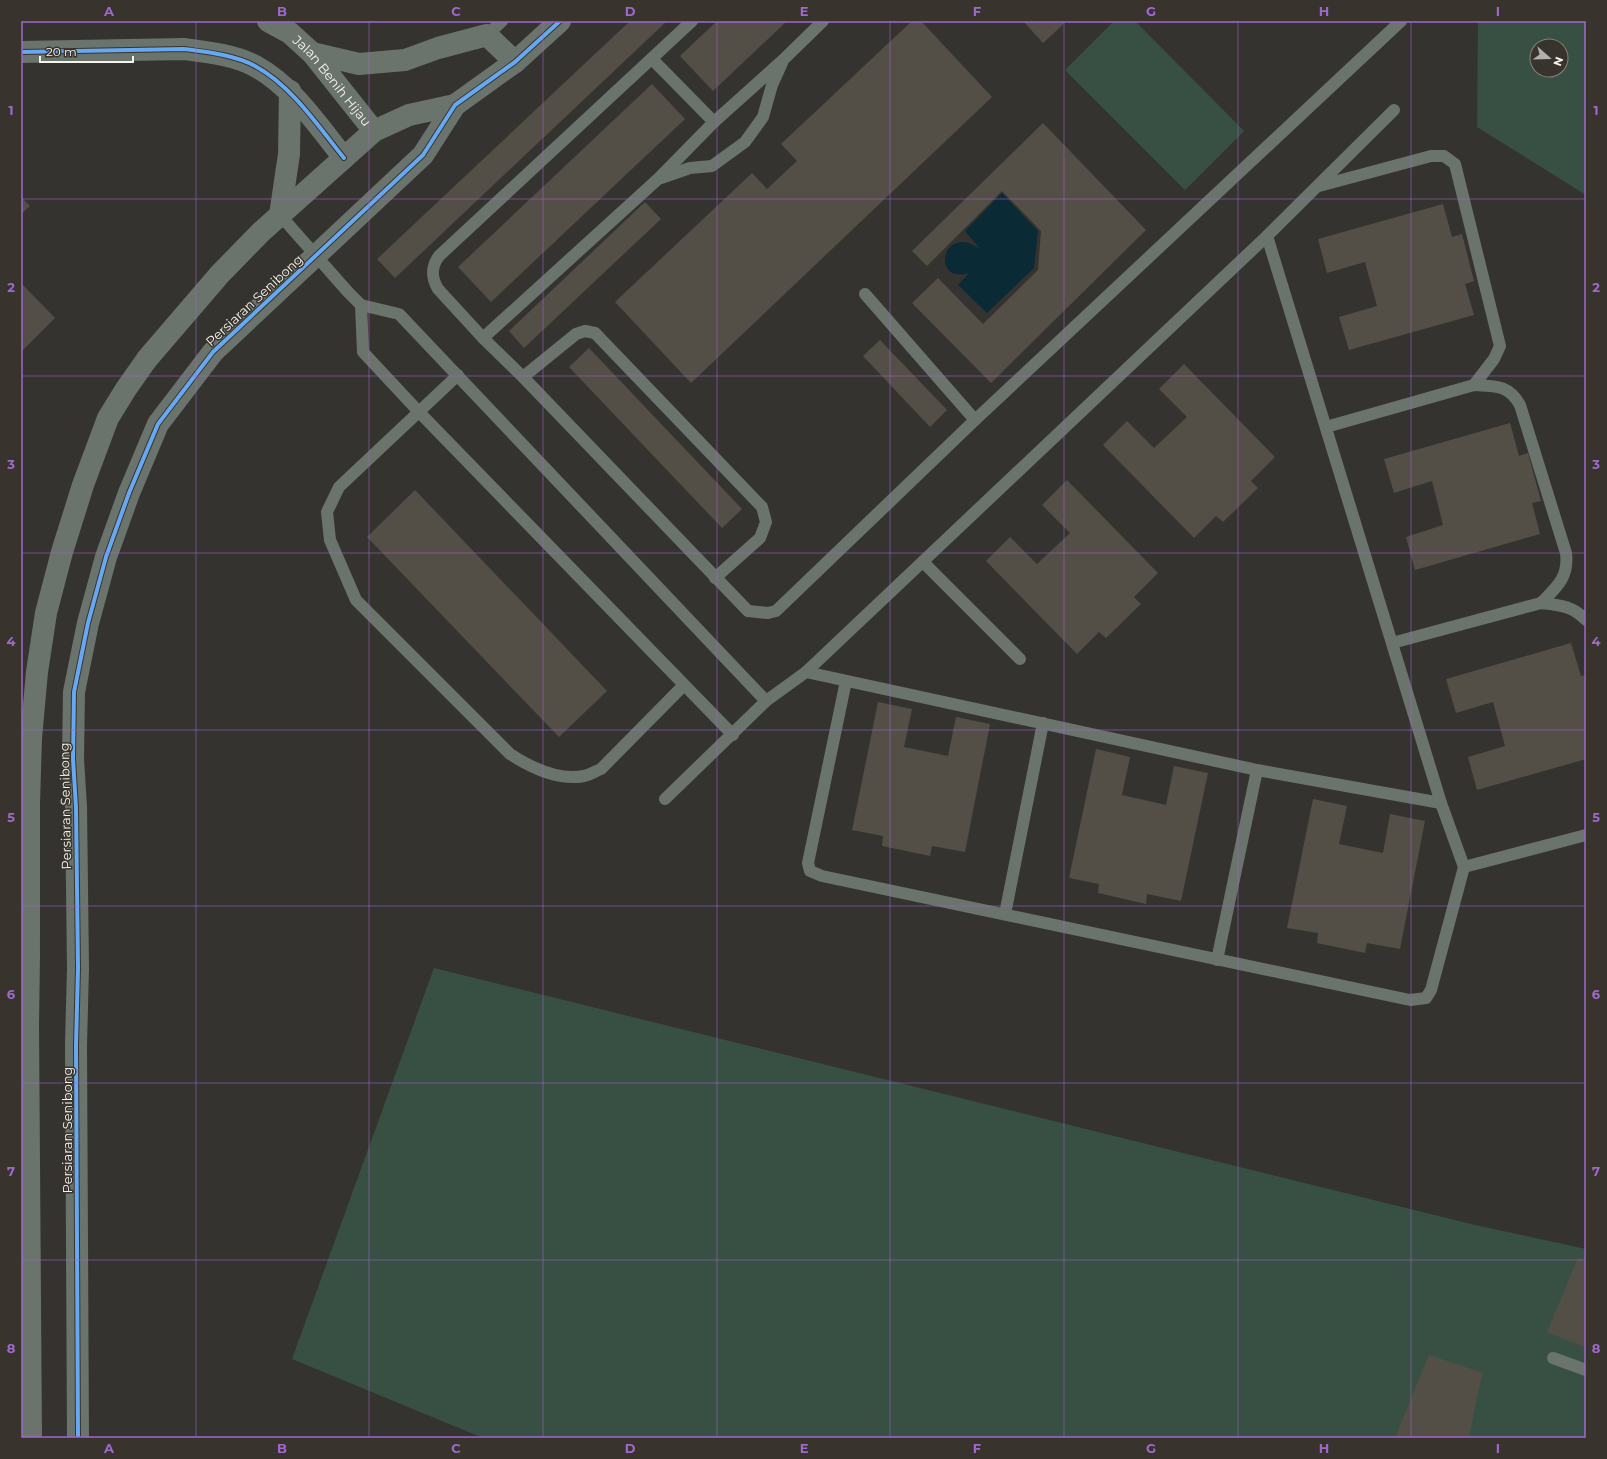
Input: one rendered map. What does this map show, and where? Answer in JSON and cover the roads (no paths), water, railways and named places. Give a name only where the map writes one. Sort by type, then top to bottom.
[{"type":"street","name":"Jalan Benih Hijau","points":[[268,21],[290,33],[312,53],[374,131]]},
{"type":"street","name":"Persiaran Senibong","points":[[78,1438],[76,1061],[78,968],[76,807],[73,760],[74,692],[88,623],[106,557],[129,493],[158,424],[213,352],[423,155],[455,105],[515,62],[560,21]]},
{"type":"street","points":[[312,53],[359,64],[405,60],[494,28],[515,62]]},
{"type":"street","points":[[21,52],[184,49],[209,52],[255,66],[290,91],[344,158]]},
{"type":"street","points":[[280,215],[289,154],[290,91]]},
{"type":"street","name":"Persiaran Senibong","points":[[31,1438],[28,1033],[29,957],[26,789],[37,672],[46,612],[80,493],[108,418],[126,389],[147,359],[220,274],[261,232],[374,131],[409,116],[455,105]]},
{"type":"lane","points":[[692,21],[439,256],[434,263],[432,272],[433,281],[438,289],[483,338],[523,377],[748,611],[768,613],[776,611],[975,420],[1401,21]]},
{"type":"lane","points":[[483,338],[658,179],[714,122],[783,60],[823,21]]},
{"type":"lane","points":[[652,58],[714,122]]},
{"type":"lane","points":[[658,179],[690,168],[712,166],[745,142],[763,117],[772,85],[783,60]]},
{"type":"lane","points":[[665,799],[766,701],[806,672],[1268,236],[1394,110]]},
{"type":"lane","points":[[1318,186],[1431,156],[1444,156],[1455,164],[1500,346],[1494,359],[1474,385]]},
{"type":"lane","points":[[280,215],[361,305],[399,314],[766,701]]},
{"type":"lane","points":[[846,681],[808,863],[810,871],[822,876],[1410,1000],[1426,998],[1431,990],[1464,867],[1441,803],[1268,236]]},
{"type":"lane","points":[[865,294],[975,420]]},
{"type":"lane","points":[[361,305],[363,352],[419,412],[733,734]]},
{"type":"lane","points":[[523,377],[576,334],[585,331],[595,334],[762,507],[766,522],[760,538],[715,578]]},
{"type":"lane","points":[[458,376],[339,487],[327,512],[330,540],[356,600],[510,754],[527,765],[547,772],[567,777],[585,776],[602,768],[684,685]]},
{"type":"lane","points":[[1326,427],[1474,385],[1499,386],[1509,391],[1520,405],[1566,553],[1566,570],[1562,581],[1542,603]]},
{"type":"lane","points":[[923,562],[1020,659]]},
{"type":"lane","points":[[1392,644],[1542,603],[1559,605],[1578,611],[1586,620]]},
{"type":"lane","points":[[806,672],[1257,770],[1441,803]]},
{"type":"lane","points":[[1005,914],[1043,723]]},
{"type":"lane","points":[[1217,960],[1257,770]]},
{"type":"lane","points":[[1464,867],[1586,835]]},
{"type":"lane","points":[[1554,1358],[1586,1370]]},
{"type":"water","points":[[1002,193],[1038,231],[1034,268],[987,313],[958,285],[969,273],[959,274],[951,272],[945,261],[949,248],[955,243],[963,242],[972,244],[980,249],[965,231]]}]
